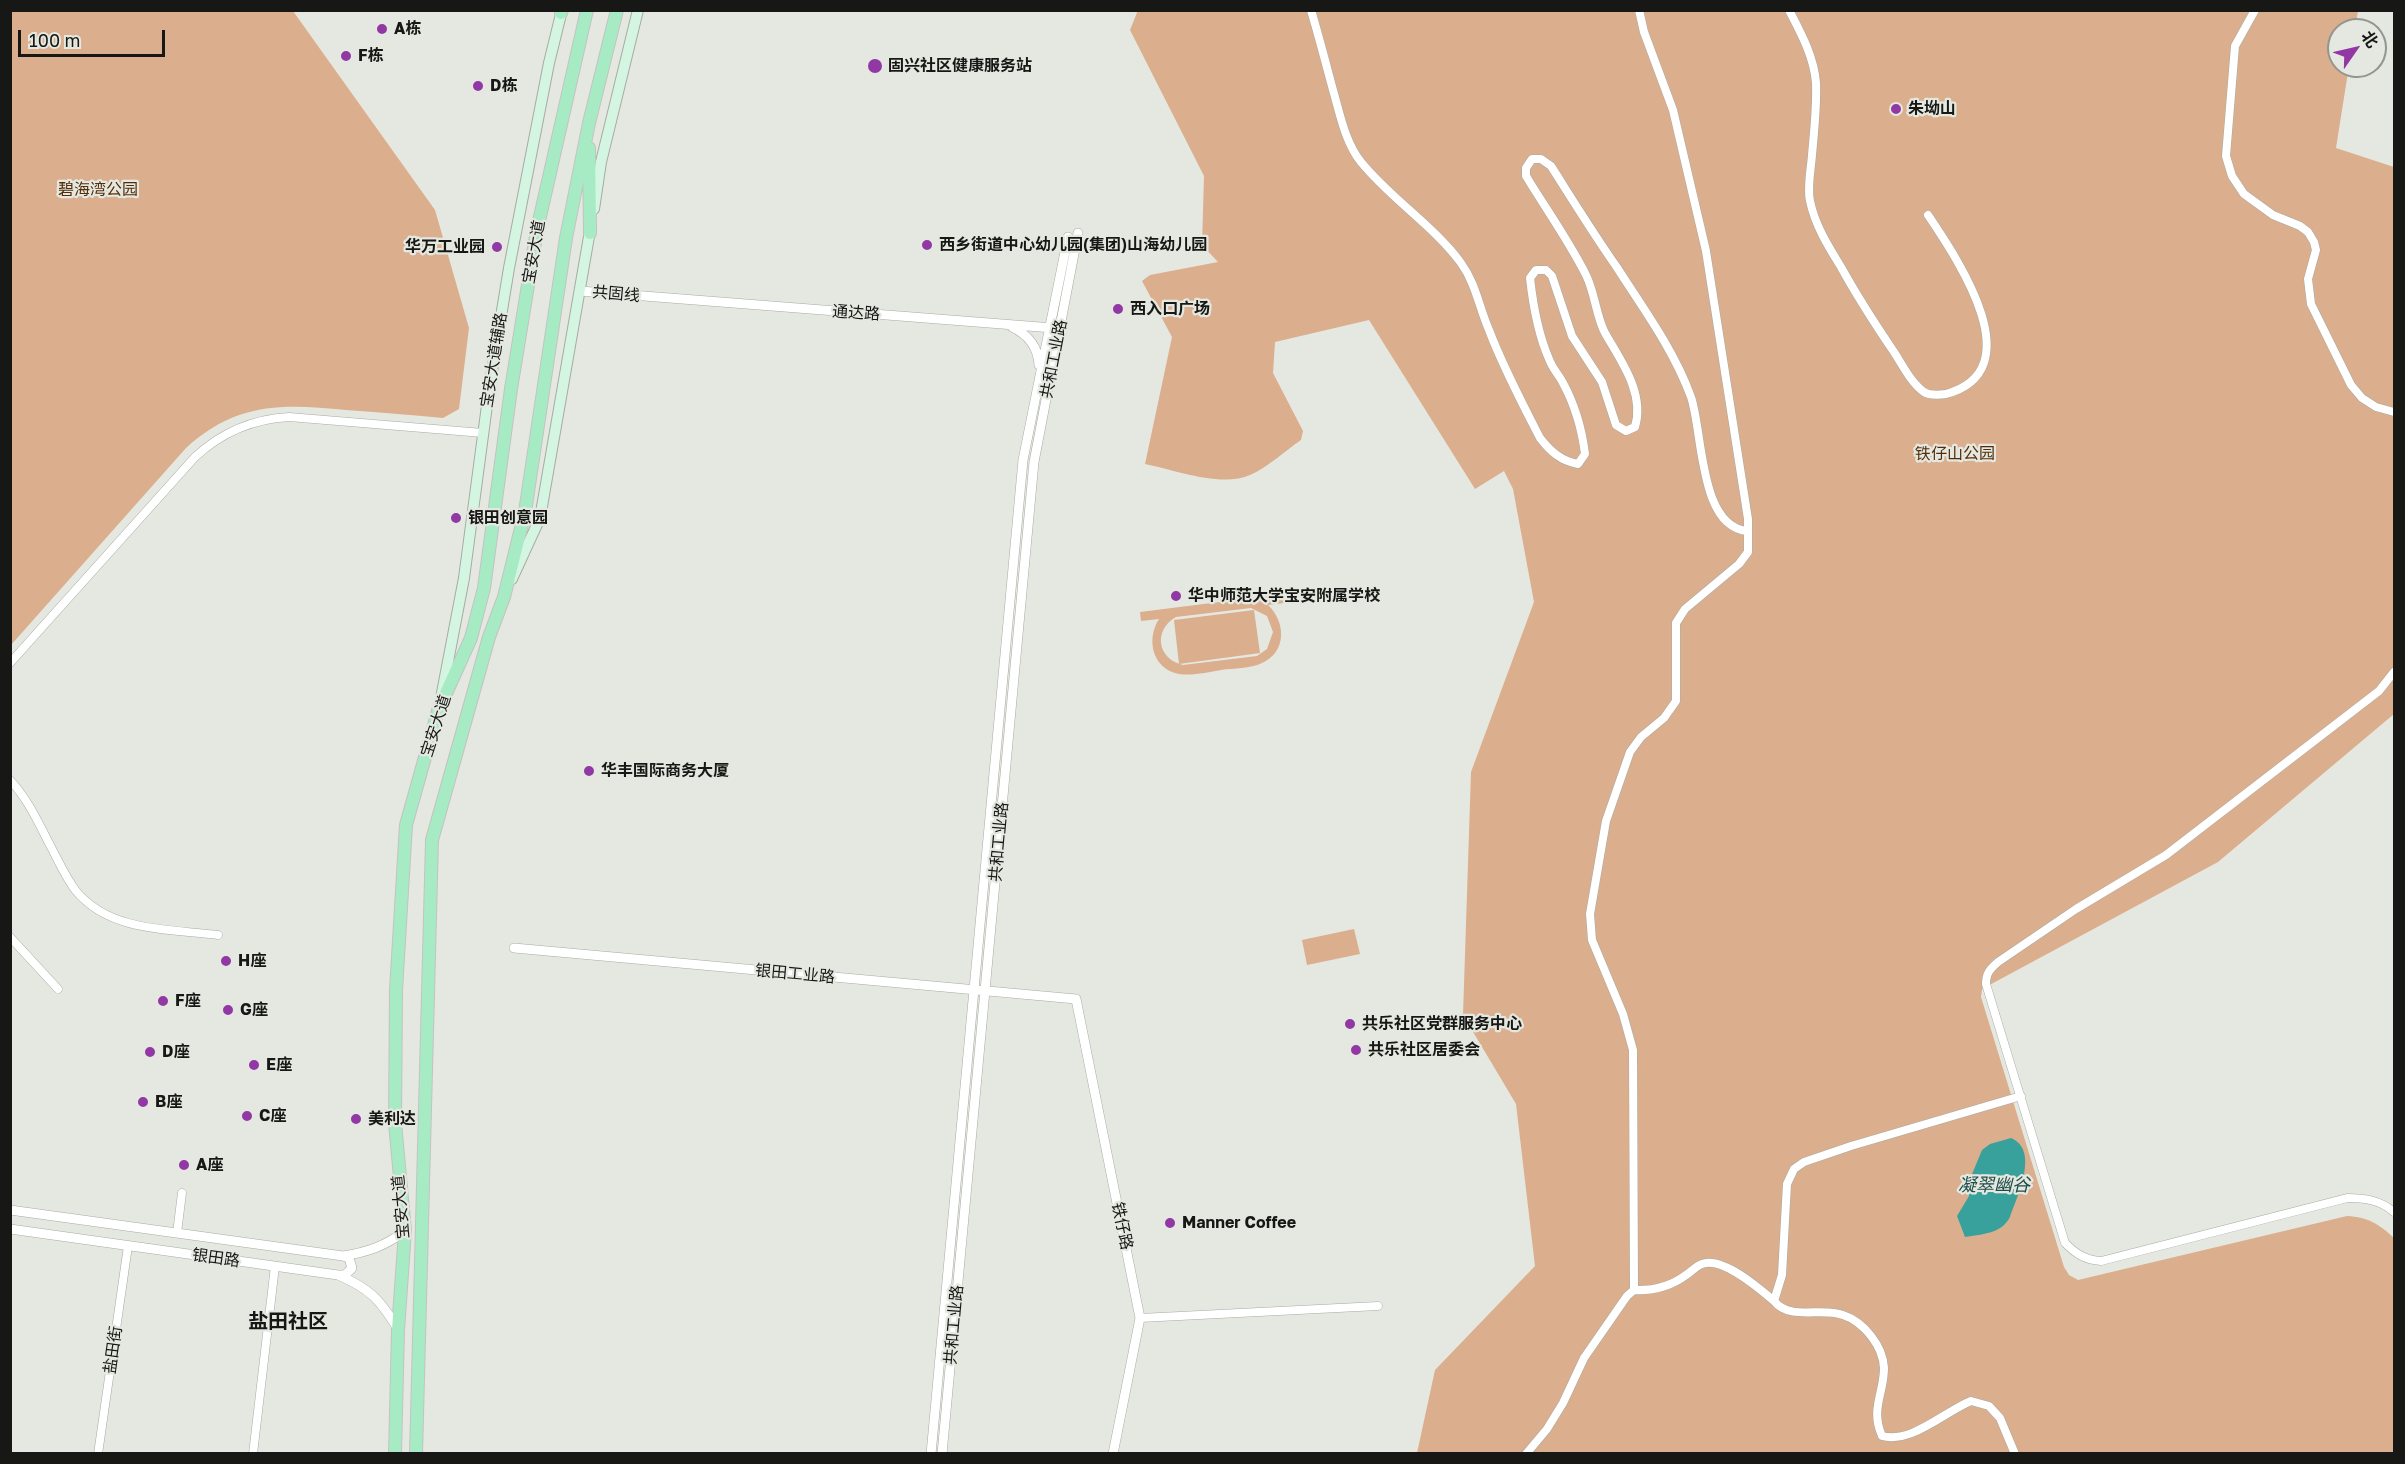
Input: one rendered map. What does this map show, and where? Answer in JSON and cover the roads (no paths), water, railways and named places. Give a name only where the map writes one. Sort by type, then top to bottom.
[{"type":"main road","name":"宝安大道","points":[[395,1454],[398,1330],[405,1231],[395,1123],[396,990],[406,825],[438,711],[471,638],[484,588],[511,389],[537,230],[587,10]]},
{"type":"main road","name":"宝安大道","points":[[416,1454],[432,840],[489,637],[504,597],[525,513],[566,237],[589,123],[617,10]]},
{"type":"main road","points":[[504,597],[540,518],[601,162],[638,10]]},
{"type":"main road","name":"宝安大道辅路","points":[[438,711],[464,578],[483,433],[509,268],[547,74],[562,11]]},
{"type":"main road","points":[[589,123],[590,233]]},
{"type":"street","points":[[1311,10],[1346,135],[1360,161],[1461,263],[1475,288],[1488,329],[1499,353],[1540,438],[1549,449],[1566,462],[1578,464],[1585,454],[1582,432],[1576,414],[1563,384],[1549,361],[1538,328],[1530,278],[1536,270],[1546,270],[1552,276],[1572,336],[1602,382],[1616,425],[1626,431],[1635,427],[1637,418],[1634,392],[1627,369],[1604,331],[1586,276],[1526,176],[1526,168],[1532,159],[1542,159],[1551,166],[1647,313],[1680,370],[1692,400],[1709,490],[1716,507],[1726,522],[1738,530],[1748,531]]},
{"type":"street","points":[[1634,1290],[1633,1050],[1623,1014],[1592,940],[1590,914],[1606,821],[1630,752],[1641,737],[1664,718],[1676,701],[1676,623],[1685,609],[1739,564],[1748,552],[1748,519],[1706,251],[1673,110],[1644,32],[1639,10]]},
{"type":"street","points":[[1790,10],[1811,58],[1816,82],[1809,200],[1822,234],[1866,310],[1912,379],[1924,392],[1940,395],[1957,391],[1971,381],[1985,358],[1986,340],[1983,318],[1964,270],[1928,215]]},
{"type":"street","points":[[2255,10],[2235,46],[2226,156],[2232,176],[2244,194],[2273,215],[2300,226],[2308,232],[2316,250],[2308,279],[2311,304],[2351,385],[2362,398],[2376,407],[2394,412]]},
{"type":"street","name":"共和工业路","points":[[931,1454],[1023,460],[1038,383],[1078,233]]},
{"type":"street","name":"共和工业路","points":[[942,1454],[1034,462],[1068,237]]},
{"type":"street","name":"共固线","points":[[580,291],[653,298]]},
{"type":"street","name":"通达路","points":[[653,298],[1054,328]]},
{"type":"street","points":[[996,324],[1016,329],[1032,342],[1039,361],[1038,383]]},
{"type":"street","points":[[10,663],[195,457],[215,440],[232,430],[263,420],[289,417],[483,433]]},
{"type":"street","points":[[2394,672],[2379,691],[2166,855],[2076,909],[1992,967],[1988,972],[1986,984],[2065,1243],[2076,1254],[2088,1260],[2101,1261],[2347,1198],[2364,1198],[2378,1202],[2394,1212]]},
{"type":"street","points":[[10,780],[27,803],[69,881],[91,906],[110,917],[131,924],[218,935]]},
{"type":"street","points":[[12,941],[58,989]]},
{"type":"street","name":"银田工业路","points":[[514,948],[1076,999]]},
{"type":"street","name":"铁仔路","points":[[1076,999],[1140,1318],[1113,1454]]},
{"type":"street","points":[[1774,1300],[1782,1275],[1787,1184],[1794,1169],[1804,1162],[1851,1146],[2021,1096]]},
{"type":"street","points":[[177,1233],[182,1193]]},
{"type":"street","name":"银田路","points":[[10,1210],[343,1256],[366,1252],[387,1244],[405,1231]]},
{"type":"street","name":"银田路","points":[[10,1229],[339,1275],[362,1285],[382,1303],[398,1330]]},
{"type":"street","name":"盐田街","points":[[98,1454],[128,1246]]},
{"type":"street","points":[[339,1275],[348,1273],[351,1268],[349,1258],[343,1256]]},
{"type":"street","points":[[1526,1454],[1547,1429],[1563,1403],[1584,1358],[1627,1296],[1634,1290],[1650,1291],[1673,1284],[1701,1264],[1713,1262],[1740,1275],[1774,1300],[1780,1308],[1792,1312],[1832,1311],[1849,1317],[1868,1332],[1880,1350],[1884,1368],[1876,1411],[1882,1436],[1892,1439],[1905,1437],[1971,1401],[1989,1406],[2000,1418],[2015,1454]]},
{"type":"street","points":[[253,1454],[275,1266]]},
{"type":"street","points":[[1140,1318],[1378,1306]]},
{"type":"water","name":"凝翠幽谷","points":[[2011,1138],[2020,1144],[2025,1163],[2021,1186],[2010,1217],[1997,1230],[1965,1237],[1957,1216],[1969,1196],[1968,1184],[1982,1150],[1990,1144]]},
{"type":"place","name":"A栋","points":[[382,29]]},
{"type":"place","name":"F栋","points":[[346,56]]},
{"type":"place","name":"固兴社区健康服务站","points":[[875,66]]},
{"type":"place","name":"D栋","points":[[478,86]]},
{"type":"place","name":"朱坳山","points":[[1896,109]]},
{"type":"place","name":"西乡街道中心幼儿园(集团)山海幼儿园","points":[[927,245]]},
{"type":"place","name":"华万工业园","points":[[497,247]]},
{"type":"place","name":"西入口广场","points":[[1118,309]]},
{"type":"place","name":"银田创意园","points":[[456,518]]},
{"type":"place","name":"华中师范大学宝安附属学校","points":[[1176,596]]},
{"type":"place","name":"华丰国际商务大厦","points":[[589,771]]},
{"type":"place","name":"H座","points":[[226,961]]},
{"type":"place","name":"F座","points":[[163,1001]]},
{"type":"place","name":"G座","points":[[228,1010]]},
{"type":"place","name":"共乐社区党群服务中心","points":[[1350,1024]]},
{"type":"place","name":"共乐社区居委会","points":[[1356,1050]]},
{"type":"place","name":"D座","points":[[150,1052]]},
{"type":"place","name":"E座","points":[[254,1065]]},
{"type":"place","name":"B座","points":[[143,1102]]},
{"type":"place","name":"C座","points":[[247,1116]]},
{"type":"place","name":"美利达","points":[[356,1119]]},
{"type":"place","name":"A座","points":[[184,1165]]},
{"type":"place","name":"Manner Coffee","points":[[1170,1223]]},
{"type":"district","name":"盐田社区","points":[[288,1322]]},
{"type":"park label","name":"碧海湾公园","points":[[98,190]]},
{"type":"park label","name":"铁仔山公园","points":[[1955,454]]}]
